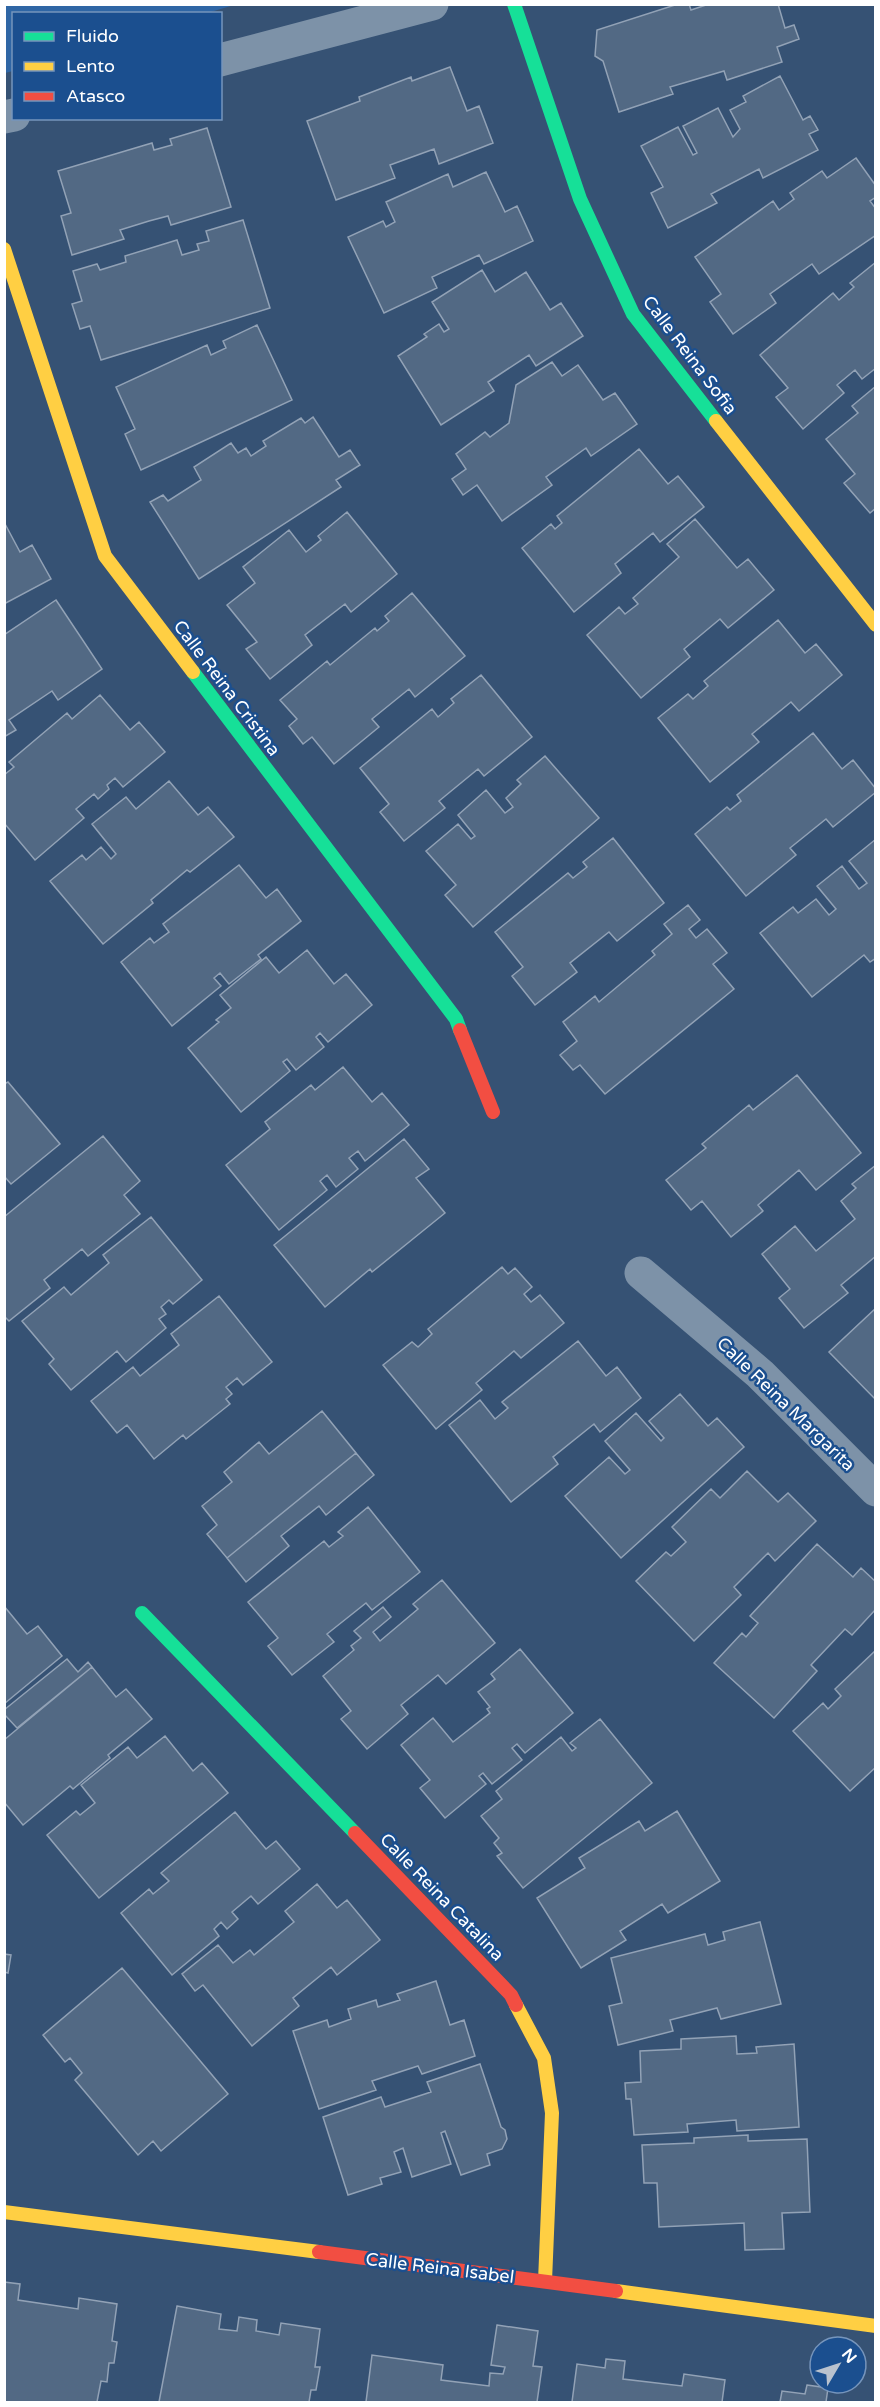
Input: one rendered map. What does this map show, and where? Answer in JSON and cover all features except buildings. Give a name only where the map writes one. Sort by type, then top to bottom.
[{"type":"street","points":[[222,59],[432,4]]},
{"type":"street","name":"Calle Reina Sofia","points":[[514,4],[580,199],[633,314],[876,625]]},
{"type":"street","name":"Calle Reina Cristina","points":[[4,249],[105,556],[456,1019],[493,1112]]},
{"type":"street","name":"Calle Reina Margarita","points":[[641,1273],[760,1374],[876,1490]]},
{"type":"street","name":"Calle Reina Catalina","points":[[142,1613],[511,1995],[544,2058],[552,2113],[545,2281]]},
{"type":"street","name":"Calle Reina Isabel","points":[[4,2212],[876,2326]]},
{"type":"shaded area","points":[[5,4],[234,4],[211,12],[12,12],[12,71],[5,73]]},
{"type":"traffic: fast","points":[[514,4],[580,199],[633,314],[716,421]]},
{"type":"traffic: fast","points":[[193,672],[456,1019],[460,1030]]},
{"type":"traffic: fast","points":[[142,1613],[355,1833]]},
{"type":"traffic: slow","points":[[4,249],[105,556],[193,672]]},
{"type":"traffic: slow","points":[[716,421],[876,625]]},
{"type":"traffic: slow","points":[[516,2005],[544,2058],[552,2113],[545,2281]]},
{"type":"traffic: slow","points":[[4,2212],[319,2252]]},
{"type":"traffic: slow","points":[[616,2291],[876,2326]]},
{"type":"traffic: jam","points":[[460,1030],[493,1112]]},
{"type":"traffic: jam","points":[[355,1833],[511,1995],[516,2005]]},
{"type":"traffic: jam","points":[[319,2252],[616,2291]]}]
